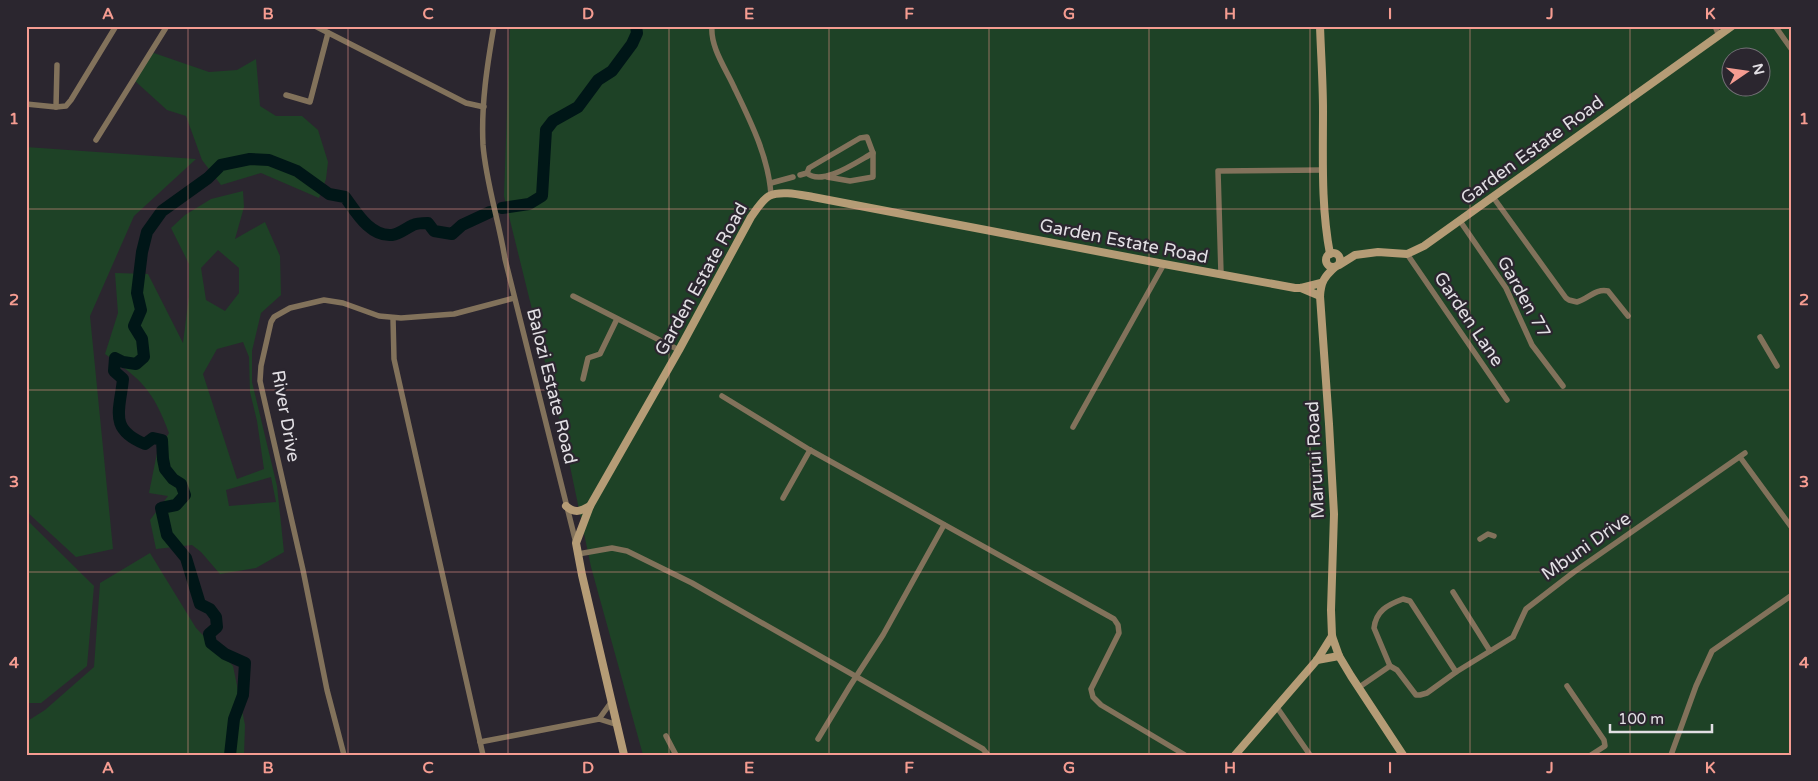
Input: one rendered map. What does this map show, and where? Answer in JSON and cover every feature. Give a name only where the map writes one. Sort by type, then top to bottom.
[{"type":"street","points":[[26,104],[66,106],[116,27],[111,26]]},
{"type":"street","points":[[96,140],[167,26]]},
{"type":"street","points":[[315,26],[466,103],[484,108]]},
{"type":"street","name":"Balozi Estate Road","points":[[494,26],[486,73],[483,147],[514,298],[576,543]]},
{"type":"street","points":[[712,26],[716,47],[766,163],[771,195]]},
{"type":"street","points":[[1320,26],[1322,170],[1330,256],[1329,266],[1337,266],[1341,260],[1330,256]]},
{"type":"street","points":[[1715,26],[1719,36]]},
{"type":"street","name":"Garden Estate Road","points":[[1407,254],[1434,240],[1732,26]]},
{"type":"street","points":[[1775,26],[1792,50]]},
{"type":"street","points":[[286,95],[310,102],[328,33]]},
{"type":"street","points":[[56,107],[57,65]]},
{"type":"street","points":[[770,183],[807,172],[809,168],[860,138],[867,137],[873,153],[873,177],[850,181],[815,177],[807,172]]},
{"type":"street","points":[[826,177],[873,153]]},
{"type":"street","points":[[1221,274],[1218,171],[1322,170]]},
{"type":"street","name":"Garden Estate Road","points":[[576,543],[590,506],[679,350],[751,217],[765,199],[771,195],[784,194],[813,197],[1164,264],[1301,288],[1322,280],[1337,266],[1355,254]]},
{"type":"street","points":[[1493,197],[1566,298],[1574,302],[1580,302],[1596,292],[1604,290],[1612,293],[1628,316]]},
{"type":"street","name":"Garden 77","points":[[1460,221],[1506,288],[1532,345],[1563,386]]},
{"type":"street","points":[[1330,256],[1378,252],[1407,254]]},
{"type":"street","name":"Garden Lane","points":[[1407,254],[1506,400]]},
{"type":"street","name":"Marurui Road","points":[[1330,256],[1322,280],[1320,296],[1334,514],[1332,636],[1339,656],[1402,755]]},
{"type":"street","points":[[1073,427],[1164,264]]},
{"type":"street","points":[[1301,288],[1320,296]]},
{"type":"street","points":[[573,296],[679,350]]},
{"type":"street","name":"River Drive","points":[[344,755],[260,381],[261,366],[271,322],[281,312],[324,300],[332,300],[369,313],[393,318],[454,314],[514,298]]},
{"type":"street","points":[[393,318],[394,359],[483,755]]},
{"type":"street","points":[[583,379],[588,358],[600,354],[617,319]]},
{"type":"street","points":[[1760,337],[1777,366]]},
{"type":"street","points":[[722,396],[810,450],[1107,614],[1117,622],[1119,633],[1091,689],[1092,697],[1101,705],[1184,755]]},
{"type":"street","points":[[783,498],[810,450]]},
{"type":"street","name":"Mbuni Drive","points":[[1390,666],[1397,670],[1416,695],[1420,696],[1427,693],[1456,672],[1513,637],[1526,608],[1574,572],[1745,453]]},
{"type":"street","points":[[1740,457],[1792,528]]},
{"type":"street","points":[[566,506],[573,512],[578,512],[590,506]]},
{"type":"street","points":[[818,739],[883,635],[944,525]]},
{"type":"street","points":[[1480,539],[1488,534],[1494,536]]},
{"type":"street","points":[[576,543],[624,755]]},
{"type":"street","points":[[578,554],[612,548],[627,551],[692,584],[804,649],[857,677],[983,749],[988,755]]},
{"type":"street","points":[[1453,592],[1490,651]]},
{"type":"street","points":[[1672,755],[1696,686],[1712,650],[1792,596]]},
{"type":"street","points":[[1358,688],[1390,666],[1374,628],[1374,621],[1383,609],[1403,599],[1410,601],[1456,672]]},
{"type":"street","points":[[1234,755],[1317,660],[1332,636]]},
{"type":"street","points":[[1317,660],[1339,656]]},
{"type":"street","points":[[1567,686],[1604,740],[1605,746],[1591,755]]},
{"type":"street","points":[[598,719],[608,709],[612,701]]},
{"type":"street","points":[[1276,706],[1310,755]]},
{"type":"street","points":[[480,742],[598,719],[618,725]]},
{"type":"street","points":[[666,736],[676,755]]},
{"type":"green space","points":[[510,26],[1792,26],[1792,755],[643,755],[591,567],[566,447],[504,196]]},
{"type":"green space","points":[[151,52],[209,72],[237,70],[256,59],[260,106],[276,116],[302,116],[318,130],[328,162],[326,179],[319,198],[261,173],[221,185],[202,160],[186,116],[167,110],[135,81]]},
{"type":"green space","points":[[26,147],[196,159],[134,216],[90,316],[113,549],[76,557],[26,511]]},
{"type":"green space","points":[[243,191],[244,207],[235,239],[265,222],[280,256],[281,295],[261,313],[252,351],[252,382],[277,486],[284,552],[256,568],[220,574],[201,552],[192,545],[156,549],[150,520],[168,496],[149,493],[157,453],[169,433],[157,406],[145,387],[128,371],[105,354],[118,313],[115,273],[148,274],[183,343],[189,296],[189,264],[171,228],[185,215],[211,199]],"holes":[[[218,250],[239,268],[239,293],[225,311],[206,300],[201,268]],[[243,342],[249,357],[250,392],[257,421],[264,469],[237,479],[203,374],[217,349]],[[271,477],[276,502],[229,506],[226,490]]]},
{"type":"green space","points":[[26,519],[94,586],[87,666],[41,703],[26,703]]},
{"type":"green space","points":[[150,553],[196,628],[233,666],[245,725],[244,755],[26,755],[26,722],[45,710],[94,667],[100,583]]},
{"type":"waterway","points":[[502,208],[529,204],[542,196],[546,130],[553,121],[578,107],[598,80],[612,71],[632,44],[637,33],[636,26]]},
{"type":"waterway","points":[[230,755],[234,719],[243,695],[245,663],[225,654],[211,643],[209,634],[217,627],[216,617],[210,609],[200,604],[186,558],[167,535],[161,508],[176,505],[185,495],[181,484],[173,479],[165,469],[162,440],[153,438],[145,444],[133,438],[121,425],[119,418],[123,379],[114,371],[115,358],[123,362],[136,364],[144,357],[142,339],[134,326],[141,310],[137,293],[142,252],[147,232],[162,211],[208,178],[221,165],[250,159],[269,160],[297,171],[329,194],[345,197],[370,228],[384,235],[392,235],[420,223],[428,223],[434,231],[452,234],[462,225],[490,212]]}]
